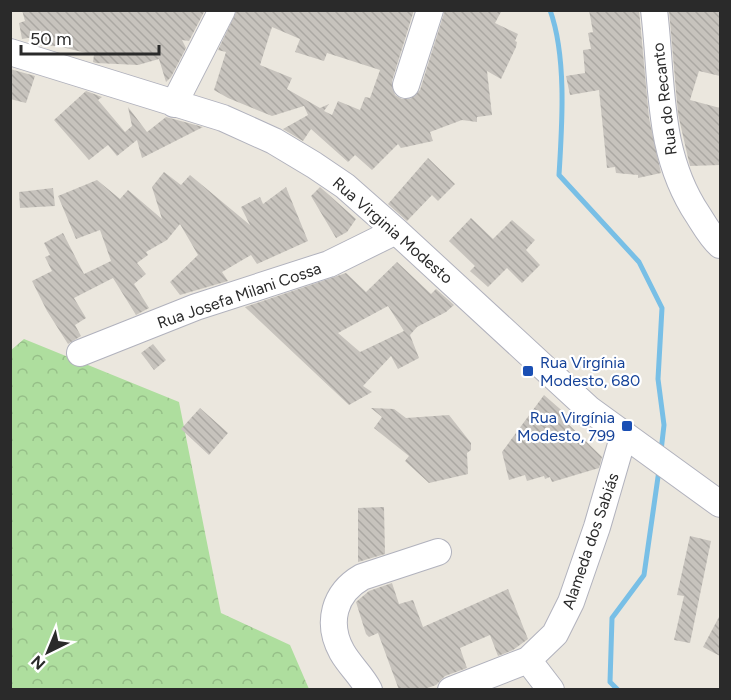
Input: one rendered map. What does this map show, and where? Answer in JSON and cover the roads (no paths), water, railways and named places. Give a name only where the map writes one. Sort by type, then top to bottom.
[{"type":"street","points":[[174,104],[222,10]]},
{"type":"street","points":[[406,85],[430,10]]},
{"type":"street","name":"Rua do Recanto","points":[[654,10],[670,159],[684,193],[720,245]]},
{"type":"street","name":"Rua Virginia Modesto","points":[[10,52],[223,118],[292,151],[345,186],[571,394],[720,504]]},
{"type":"street","name":"Rua Josefa Milani Cossa","points":[[80,353],[196,307],[329,264],[396,231]]},
{"type":"street","name":"Alameda dos Sabiás","points":[[453,689],[528,660],[542,648],[563,621],[597,528],[624,434]]},
{"type":"street","points":[[369,690],[338,642],[334,616],[337,600],[351,584],[363,577],[438,552]]},
{"type":"street","points":[[528,660],[551,690]]},
{"type":"waterway","points":[[550,10],[559,49],[561,70],[562,114],[559,175],[639,262],[662,308],[658,379],[664,425],[661,451]]},
{"type":"waterway","points":[[618,690],[610,682],[612,618],[644,575],[659,470]]},
{"type":"place","name":"Rua Virgínia Modesto, 680","points":[[528,371]]},
{"type":"place","name":"Rua Virgínia Modesto, 799","points":[[627,426]]}]
